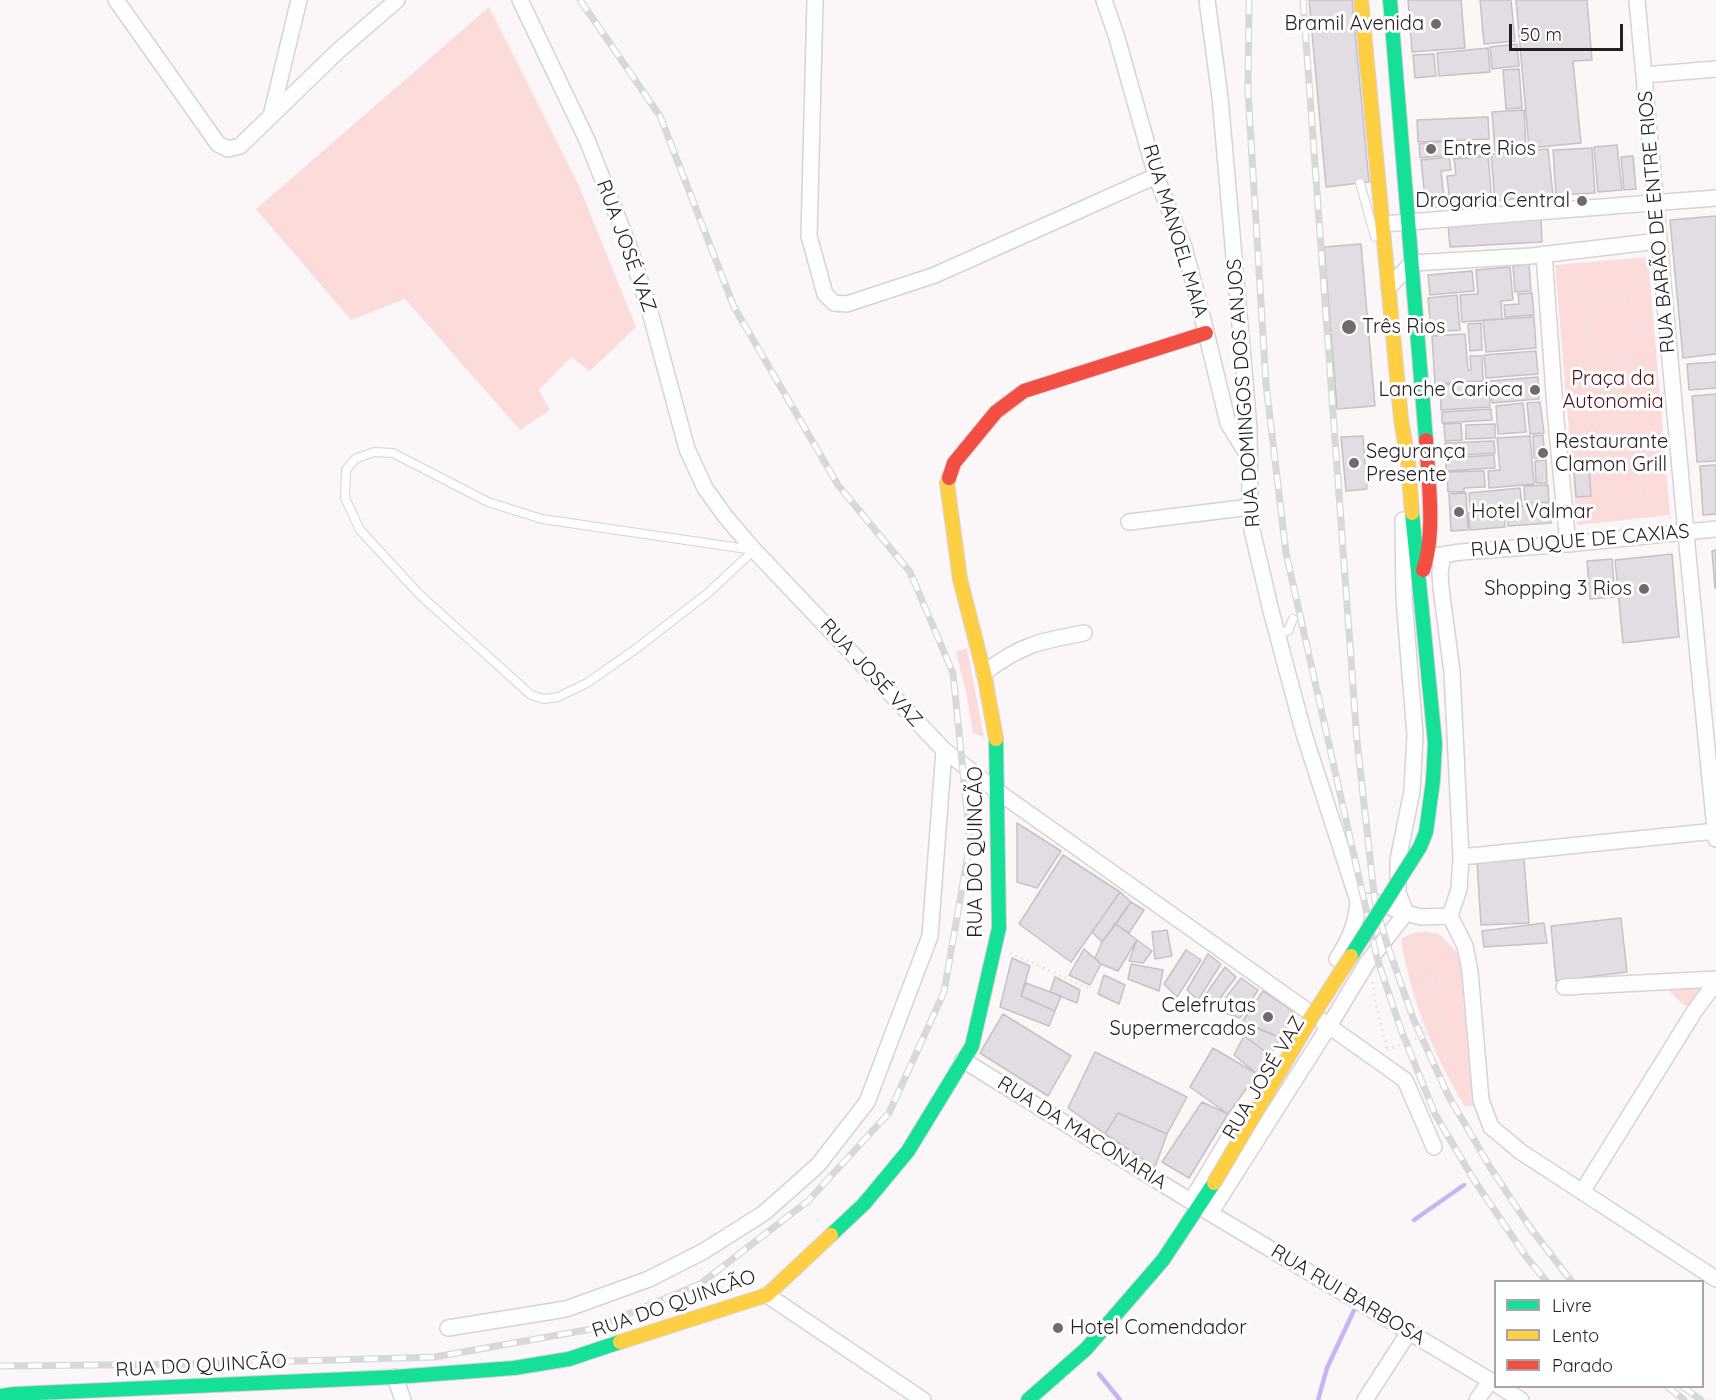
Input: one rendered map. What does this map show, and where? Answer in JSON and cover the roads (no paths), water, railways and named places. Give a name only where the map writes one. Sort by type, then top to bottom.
[{"type":"main road","points":[[1028,1400],[1086,1349],[1163,1260],[1201,1206],[1313,1015],[1420,847],[1426,832],[1435,743],[1413,535],[1408,461],[1401,419],[1362,0]]},
{"type":"main road","points":[[1390,0],[1412,263],[1430,533],[1427,559],[1419,583]]},
{"type":"main road","name":"RUA DO QUINCÃO","points":[[0,1396],[395,1377],[514,1368],[569,1359],[767,1295],[864,1204],[908,1151],[972,1046],[996,946],[999,928],[996,733],[984,673],[960,579],[947,483],[954,463],[996,411],[1024,391],[1206,333]]},
{"type":"street","points":[[116,0],[218,144],[228,149],[240,146],[338,51],[397,0]]},
{"type":"street","points":[[271,116],[299,0]]},
{"type":"street","name":"RUA JOSÉ VAZ","points":[[520,0],[587,140],[629,246],[650,312],[687,449],[705,488],[725,516],[754,550],[944,750],[997,791],[1305,1010],[1201,1206]]},
{"type":"street","points":[[815,0],[809,236],[825,294],[834,303],[847,304],[935,275],[1156,176]]},
{"type":"street","name":"RUA MANOEL MAIA","points":[[1104,0],[1156,176],[1184,247],[1228,423],[1250,460]]},
{"type":"street","name":"RUA DOMINGOS DOS ANJOS","points":[[1207,0],[1220,97],[1249,428],[1252,530],[1304,734],[1358,901]]},
{"type":"street","name":"RUA BARÃO DE ENTRE RIOS","points":[[1637,0],[1659,241],[1680,526],[1716,839]]},
{"type":"street","points":[[1644,75],[1716,69]]},
{"type":"street","points":[[1383,224],[1716,198]]},
{"type":"street","points":[[1389,289],[1412,263],[1544,254],[1659,241]]},
{"type":"street","points":[[1544,254],[1556,421],[1568,544]]},
{"type":"street","points":[[1401,419],[1404,599],[1414,735],[1412,791],[1398,860],[1398,893],[1406,912]]},
{"type":"street","points":[[1128,522],[1250,507]]},
{"type":"street","name":"RUA DUQUE DE CAXIAS","points":[[1427,559],[1461,552],[1568,544],[1680,526],[1716,529]]},
{"type":"street","points":[[1443,555],[1440,573],[1452,672],[1461,857],[1459,889],[1450,916],[1465,946],[1470,971],[1481,1100],[1491,1127],[1521,1152],[1716,1279]]},
{"type":"street","points":[[984,673],[1004,657],[1021,649],[1042,641],[1084,633]]},
{"type":"street","points":[[448,1328],[566,1309],[649,1279],[704,1251],[764,1213],[818,1165],[867,1102],[930,936],[944,750]]},
{"type":"street","points":[[1461,857],[1716,831]]},
{"type":"street","points":[[1434,1147],[1405,1080],[1305,1010],[1344,949],[1357,916],[1358,901],[1375,902],[1421,917],[1450,916]]},
{"type":"street","points":[[1201,1206],[1329,1026],[1367,963],[1406,912]]},
{"type":"street","points":[[1582,1192],[1694,1012],[1716,981]]},
{"type":"street","points":[[1564,987],[1716,981]]},
{"type":"street","name":"RUA DA MACONARIA","points":[[963,1060],[1201,1206]]},
{"type":"street","name":"RUA RUI BARBOSA","points":[[1201,1206],[1494,1383]]},
{"type":"street","points":[[767,1295],[923,1400]]},
{"type":"street","points":[[1365,1400],[1409,1332]]},
{"type":"street","points":[[395,1377],[403,1400]]},
{"type":"street","points":[[1478,1400],[1494,1385]]},
{"type":"street","name":"RUA RUI BARBOSA","points":[[1502,1388],[1521,1400]]},
{"type":"lane","points":[[1360,183],[1389,289]]},
{"type":"lane","points":[[374,452],[393,453],[488,502],[542,519],[754,550],[708,593],[612,665],[587,682],[558,697],[544,699],[531,695],[420,595],[360,530],[345,498],[346,470],[355,459],[374,452]]},
{"type":"lane","points":[[1277,633],[1288,631],[1293,619]]},
{"type":"waterway","points":[[1414,1220],[1464,1185]]},
{"type":"waterway","points":[[1318,1400],[1327,1368],[1356,1306]]},
{"type":"waterway","points":[[1099,1374],[1120,1400]]},
{"type":"railway","points":[[0,1366],[194,1364],[435,1357],[592,1329],[700,1284],[808,1201],[889,1113],[944,992],[970,842],[953,673],[910,572],[838,485],[734,307],[660,116],[580,0]]},
{"type":"railway","points":[[1249,0],[1248,92],[1266,384],[1286,553],[1377,958],[1401,1030],[1435,1114],[1474,1180],[1527,1258],[1545,1280]]},
{"type":"railway","points":[[1303,0],[1357,741],[1375,902],[1413,1018],[1448,1095],[1490,1167],[1529,1226],[1570,1280]]},
{"type":"railway","points":[[1669,1388],[1684,1400]]},
{"type":"railway","points":[[1685,1388],[1701,1400]]},
{"type":"place","name":"Bramil Avenida","points":[[1436,24]]},
{"type":"place","name":"Entre Rios","points":[[1431,149]]},
{"type":"place","name":"Drogaria Central","points":[[1582,201]]},
{"type":"place","name":"Três Rios","points":[[1349,327]]},
{"type":"place","name":"Lanche Carioca","points":[[1535,390]]},
{"type":"place","name":"Restaurante Clamon Grill","points":[[1543,453]]},
{"type":"place","name":"Segurança Presente","points":[[1354,463]]},
{"type":"place","name":"Hotel Valmar","points":[[1459,512]]},
{"type":"place","name":"Shopping 3 Rios","points":[[1644,589]]},
{"type":"place","name":"Celefrutas Supermercados","points":[[1268,1017]]},
{"type":"place","name":"Hotel Comendador","points":[[1058,1328]]},
{"type":"park label","name":"Praça da Autonomia","points":[[1613,390]]}]
